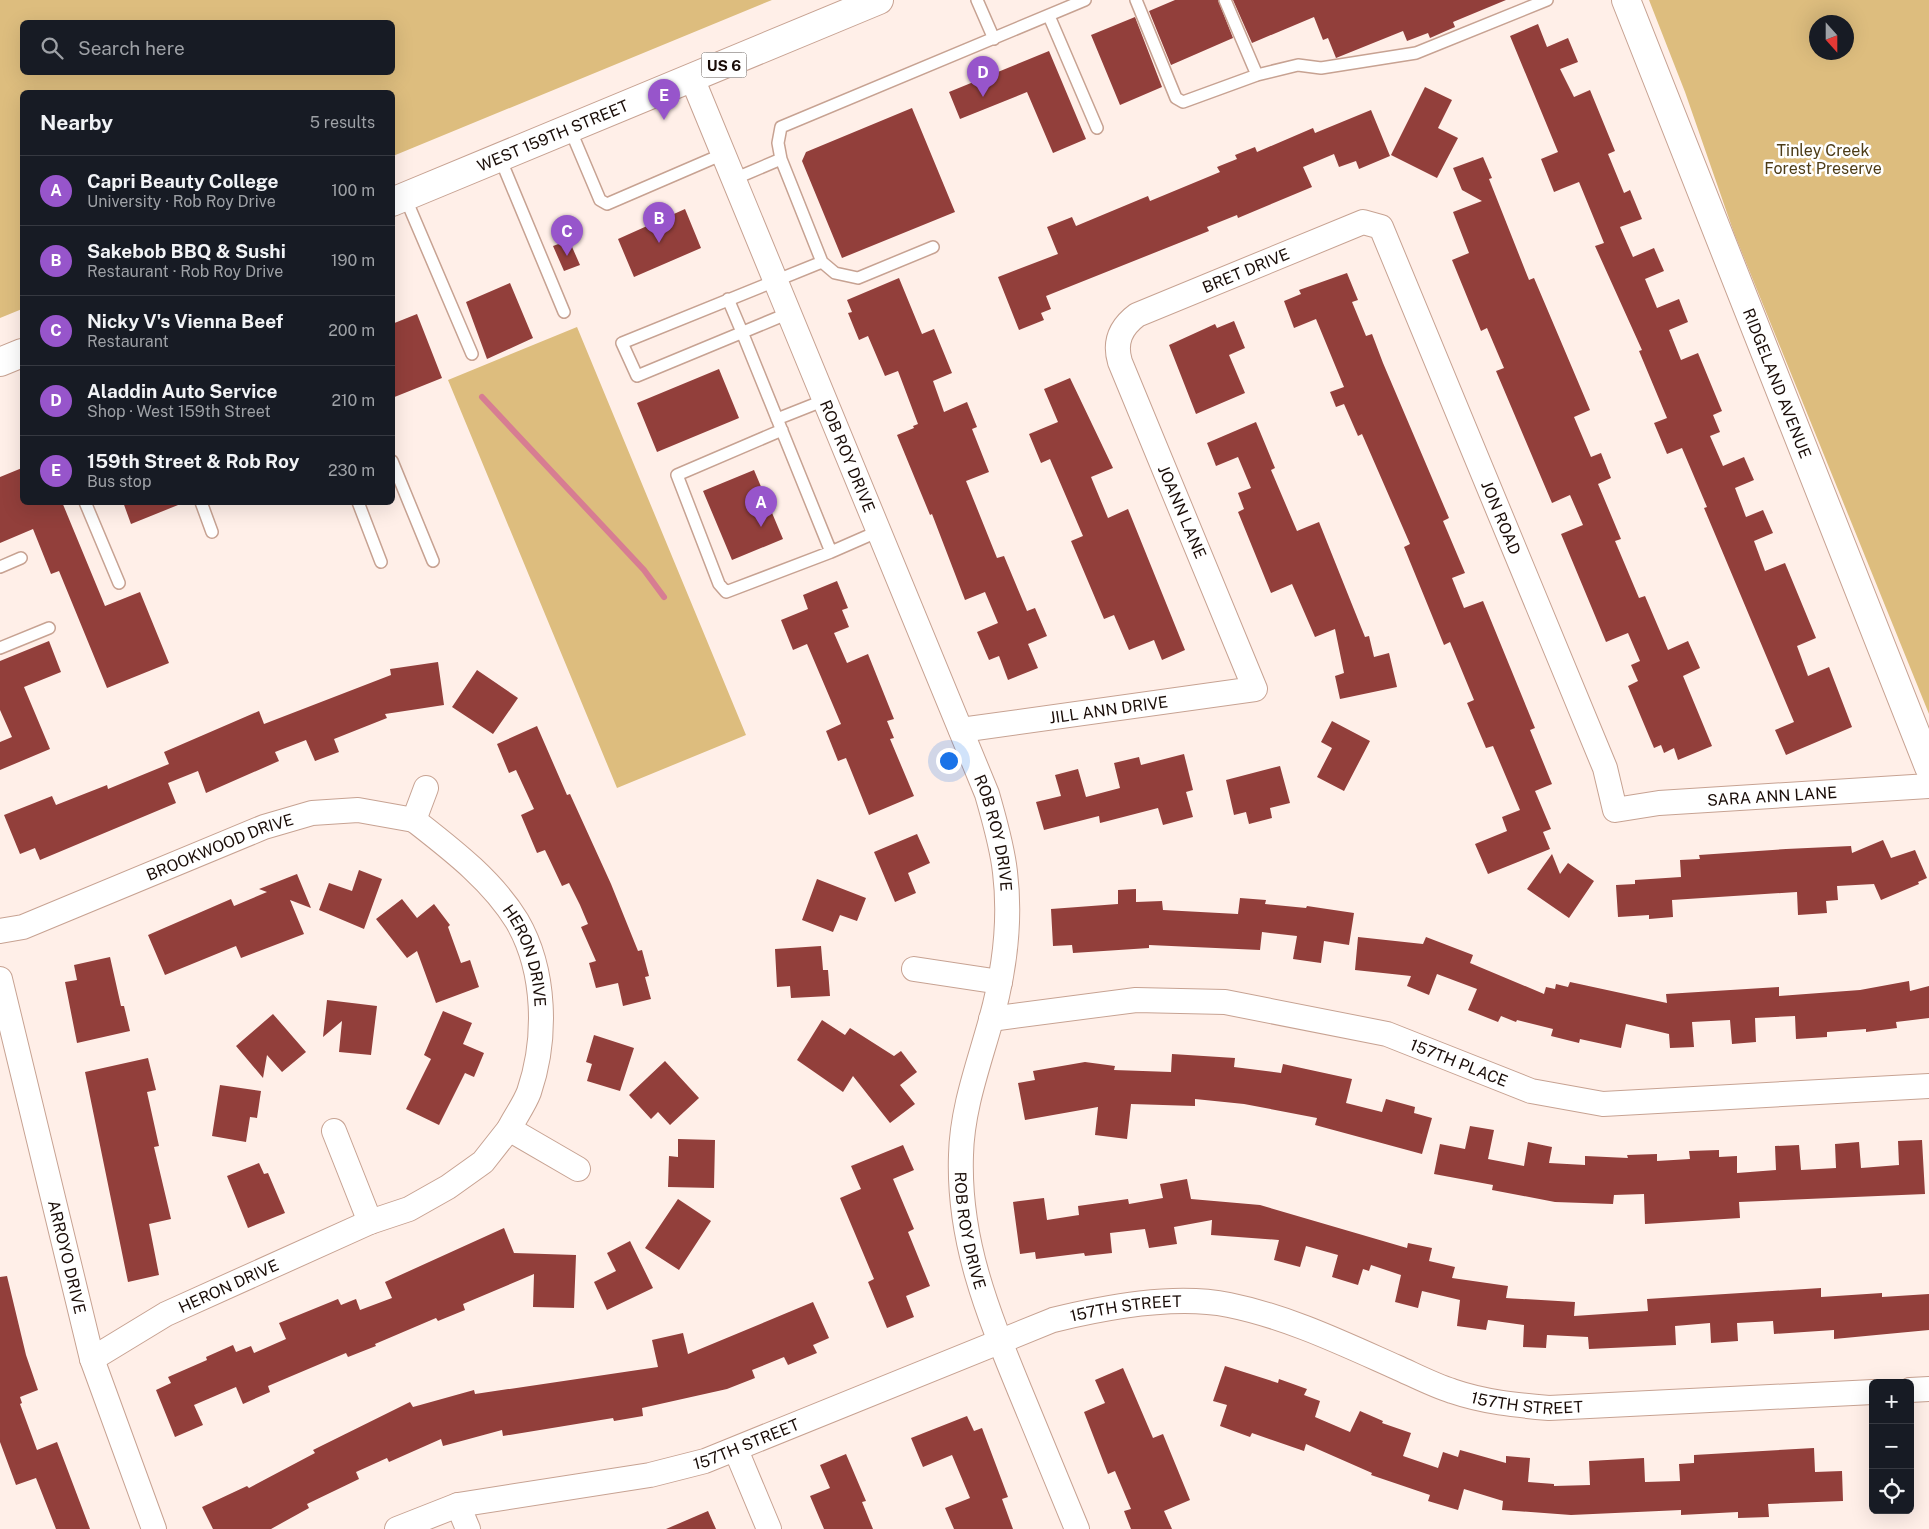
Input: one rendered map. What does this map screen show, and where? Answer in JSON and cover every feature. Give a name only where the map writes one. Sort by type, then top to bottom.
[{"type":"street","name":"WEST 159TH STREET","points":[[399,199],[879,0]]},
{"type":"street","name":"RIDGELAND AVENUE","points":[[1626,0],[1929,767]]},
{"type":"street","name":"ROB ROY DRIVE","points":[[692,78],[986,794],[998,833],[1005,872],[1007,922],[1000,982],[964,1122],[961,1153],[961,1189],[971,1256],[988,1315],[1077,1529]]},
{"type":"street","name":"BRET DRIVE","points":[[1120,334],[1127,322],[1137,315],[1348,228],[1363,222],[1381,227]]},
{"type":"street","name":"JON ROAD","points":[[1381,227],[1605,768],[1615,810]]},
{"type":"street","name":"JOANN LANE","points":[[1120,334],[1117,347],[1120,362],[1255,689]]},
{"type":"street","points":[[0,362],[20,354]]},
{"type":"street","name":"JILL ANN DRIVE","points":[[960,730],[1255,689]]},
{"type":"street","name":"SARA ANN LANE","points":[[1615,810],[1658,802],[1906,789],[1929,786]]},
{"type":"street","points":[[414,820],[426,788]]},
{"type":"street","name":"BROOKWOOD DRIVE","points":[[0,931],[23,927],[264,827],[312,813],[358,810],[414,820]]},
{"type":"street","name":"HERON DRIVE","points":[[92,1359],[166,1314],[370,1222],[409,1208],[448,1187],[483,1162],[509,1129],[528,1094],[537,1060],[541,1033],[535,969],[516,921],[494,891],[459,854],[414,820]]},
{"type":"street","points":[[914,969],[1000,982]]},
{"type":"street","name":"ARROYO DRIVE","points":[[0,979],[92,1359],[154,1529]]},
{"type":"street","name":"157TH PLACE","points":[[991,1019],[1136,1000],[1225,1002],[1387,1034],[1531,1091],[1603,1104],[1929,1086]]},
{"type":"street","points":[[509,1129],[578,1169]]},
{"type":"street","points":[[334,1131],[370,1222]]},
{"type":"street","name":"157TH STREET","points":[[397,1529],[458,1505],[650,1475],[705,1461],[1053,1320],[1100,1309],[1145,1303],[1218,1304],[1269,1315],[1318,1332],[1451,1391],[1502,1404],[1549,1408],[1869,1392]]},
{"type":"street","points":[[736,1450],[769,1529]]},
{"type":"street","points":[[458,1505],[468,1529]]},
{"type":"lane","points":[[977,0],[994,39]]},
{"type":"lane","points":[[933,247],[858,278],[835,273],[822,262],[781,159],[778,143],[781,126],[1085,0]]},
{"type":"lane","points":[[1136,0],[1176,98],[1182,102],[1257,75],[1298,65],[1322,68],[1416,53],[1545,0]]},
{"type":"lane","points":[[1225,0],[1257,75]]},
{"type":"lane","points":[[1049,16],[1097,128]]},
{"type":"lane","points":[[570,129],[600,200],[606,204],[723,154]]},
{"type":"lane","points":[[500,158],[564,312]]},
{"type":"lane","points":[[734,179],[781,159]]},
{"type":"lane","points":[[399,199],[472,354]]},
{"type":"lane","points":[[789,313],[637,376],[622,343],[822,262]]},
{"type":"lane","points":[[728,299],[831,552]]},
{"type":"lane","points":[[777,419],[825,400]]},
{"type":"lane","points":[[782,430],[677,475],[719,584],[726,592],[831,552],[879,531]]},
{"type":"lane","points":[[395,468],[433,561]]},
{"type":"lane","points":[[86,505],[119,583]]},
{"type":"lane","points":[[202,505],[212,532]]},
{"type":"lane","points":[[359,505],[382,562]]},
{"type":"lane","points":[[0,567],[21,558]]},
{"type":"lane","points":[[0,648],[49,628]]},
{"type":"green space","points":[[0,0],[772,0],[395,155],[395,90],[20,90],[20,310],[0,318]]},
{"type":"green space","name":"Tinley Creek Forest Preserve","points":[[1649,0],[1929,0],[1929,714],[1734,233],[1685,92]]},
{"type":"green space","points":[[577,327],[746,735],[617,788],[448,380]]},
{"type":"building","points":[[1175,0],[1218,0],[1233,38],[1171,65],[1149,11]]},
{"type":"building","points":[[1233,0],[1506,0],[1453,22],[1455,27],[1430,38],[1428,33],[1407,41],[1403,31],[1336,58],[1328,38],[1323,40],[1314,17],[1252,43]]},
{"type":"building","points":[[1135,17],[1162,87],[1120,105],[1091,35]]},
{"type":"building","points":[[1538,24],[1547,47],[1568,38],[1578,62],[1560,69],[1574,97],[1590,90],[1615,151],[1608,154],[1624,193],[1630,190],[1642,219],[1620,227],[1633,257],[1654,248],[1664,271],[1645,279],[1657,308],[1679,299],[1688,322],[1669,330],[1681,360],[1698,353],[1722,411],[1713,415],[1720,432],[1710,436],[1723,466],[1744,457],[1754,480],[1735,488],[1746,517],[1763,510],[1773,533],[1754,541],[1765,571],[1785,563],[1816,638],[1797,646],[1808,676],[1829,667],[1852,727],[1786,755],[1775,730],[1794,722],[1704,508],[1707,507],[1682,448],[1667,454],[1654,423],[1667,418],[1639,351],[1642,350],[1595,246],[1604,243],[1579,182],[1554,192],[1541,159],[1558,152],[1510,36]]},
{"type":"building","points":[[1049,51],[1086,139],[1053,153],[1027,92],[960,119],[949,92]]},
{"type":"building","points":[[1425,87],[1452,100],[1438,128],[1458,138],[1437,178],[1391,155]]},
{"type":"building","points":[[912,108],[955,212],[842,258],[802,161],[806,152]]},
{"type":"building","points":[[1371,110],[1390,156],[1359,169],[1356,161],[1339,167],[1334,154],[1303,167],[1312,187],[1238,218],[1237,215],[1207,227],[1209,231],[1046,296],[1051,309],[1041,313],[1044,320],[1019,330],[998,277],[1058,254],[1047,227],[1072,217],[1076,226],[1148,196],[1150,201],[1220,172],[1217,167],[1237,159],[1235,155],[1255,147],[1257,152],[1313,128],[1315,133]]},
{"type":"building","points":[[1483,157],[1492,178],[1489,179],[1529,280],[1534,278],[1590,410],[1574,417],[1591,457],[1601,453],[1611,478],[1598,484],[1621,539],[1615,541],[1639,598],[1645,596],[1668,650],[1688,641],[1700,668],[1683,676],[1712,746],[1678,760],[1674,748],[1664,753],[1661,745],[1654,748],[1628,686],[1638,681],[1631,665],[1640,661],[1628,633],[1606,642],[1561,534],[1583,525],[1570,495],[1552,503],[1496,371],[1504,368],[1487,328],[1481,331],[1452,260],[1469,253],[1453,212],[1482,201],[1462,190],[1453,168]]},
{"type":"building","points":[[685,209],[701,248],[634,277],[618,239]]},
{"type":"building","points":[[569,240],[580,265],[564,271],[553,246]]},
{"type":"building","points":[[1347,273],[1358,300],[1352,302],[1366,336],[1372,334],[1449,518],[1443,521],[1465,573],[1452,578],[1464,608],[1483,601],[1535,728],[1530,730],[1552,784],[1535,791],[1551,829],[1543,832],[1550,849],[1488,874],[1475,844],[1507,831],[1502,817],[1520,810],[1493,746],[1486,748],[1467,703],[1474,700],[1450,642],[1444,645],[1404,547],[1410,544],[1362,434],[1358,436],[1344,404],[1336,407],[1330,392],[1344,387],[1316,319],[1294,328],[1284,301],[1301,294],[1299,290]]},
{"type":"building","points":[[899,278],[922,334],[934,329],[952,373],[933,381],[944,412],[967,402],[977,427],[972,429],[989,472],[966,481],[997,558],[1004,556],[1027,611],[1035,608],[1047,636],[1028,644],[1038,668],[1008,680],[999,656],[989,660],[977,632],[998,623],[985,592],[965,600],[932,514],[930,515],[897,435],[914,428],[913,426],[918,424],[898,371],[885,376],[868,336],[859,340],[848,313],[852,312],[847,300]]},
{"type":"building","points":[[510,283],[533,338],[487,359],[466,302]]},
{"type":"building","points":[[417,314],[442,378],[395,397],[395,323]]},
{"type":"building","points":[[1234,321],[1245,348],[1229,355],[1245,393],[1196,414],[1169,345],[1215,324],[1217,328]]},
{"type":"building","points":[[719,369],[739,418],[657,452],[637,403]]},
{"type":"building","points":[[1070,378],[1113,468],[1091,477],[1108,518],[1128,509],[1185,650],[1162,660],[1154,640],[1129,650],[1114,615],[1104,619],[1071,541],[1083,536],[1050,459],[1041,463],[1029,434],[1058,422],[1044,389]]},
{"type":"building","points":[[1256,422],[1275,468],[1271,470],[1297,531],[1319,522],[1365,637],[1369,636],[1374,657],[1389,653],[1397,687],[1340,699],[1335,676],[1344,673],[1335,629],[1315,637],[1292,584],[1271,593],[1238,512],[1244,509],[1238,493],[1251,488],[1238,457],[1216,466],[1207,443]]},
{"type":"building","points":[[20,469],[20,505],[63,505],[105,606],[140,592],[169,663],[107,688],[59,571],[51,574],[33,529],[0,543],[0,477]]},
{"type":"building","points":[[754,470],[783,539],[732,560],[703,491]]},
{"type":"building","points":[[124,505],[178,505],[131,524]]},
{"type":"building","points":[[837,581],[848,608],[842,610],[849,627],[834,633],[847,663],[868,654],[894,719],[887,721],[894,738],[890,739],[914,796],[869,815],[846,758],[838,761],[826,731],[841,724],[807,644],[793,650],[781,620],[808,609],[803,595]]},
{"type":"building","points":[[49,641],[61,672],[24,687],[50,749],[0,770],[0,742],[12,737],[0,710],[0,661]]},
{"type":"building","points":[[438,662],[444,705],[385,714],[387,718],[334,739],[339,752],[315,761],[306,740],[275,752],[279,761],[206,793],[198,771],[168,783],[176,803],[40,860],[35,848],[20,854],[4,815],[52,796],[56,805],[107,785],[108,789],[169,764],[164,752],[259,711],[264,724],[391,675],[390,669]]},
{"type":"building","points":[[477,670],[518,698],[493,734],[452,707]]},
{"type":"building","points":[[1332,721],[1370,741],[1344,791],[1317,777],[1332,748],[1321,742]]},
{"type":"building","points":[[537,726],[567,795],[570,794],[611,884],[638,951],[642,950],[649,976],[645,977],[651,999],[623,1006],[618,983],[596,988],[589,963],[596,961],[581,927],[588,924],[580,905],[569,883],[562,886],[545,850],[537,853],[521,815],[534,809],[516,770],[509,773],[497,744]]},
{"type":"building","points":[[1184,754],[1193,790],[1186,792],[1193,817],[1163,825],[1158,808],[1100,823],[1099,816],[1044,830],[1036,802],[1061,796],[1055,775],[1078,769],[1086,797],[1120,788],[1114,763],[1139,757],[1141,765]]},
{"type":"building","points":[[1280,766],[1290,803],[1270,808],[1272,818],[1249,824],[1246,812],[1234,815],[1226,780]]},
{"type":"building","points":[[917,834],[930,863],[908,873],[916,893],[895,902],[874,852]]},
{"type":"building","points":[[1883,840],[1891,858],[1915,850],[1927,878],[1918,882],[1919,884],[1881,900],[1874,884],[1837,886],[1838,900],[1826,901],[1827,913],[1798,915],[1797,892],[1672,900],[1673,917],[1649,919],[1649,915],[1618,917],[1616,885],[1635,884],[1635,880],[1681,877],[1680,860],[1700,859],[1699,855],[1851,846],[1852,853]]},
{"type":"building","points":[[1552,854],[1560,874],[1568,863],[1594,881],[1569,918],[1527,889]]},
{"type":"building","points":[[359,870],[382,879],[364,929],[319,910],[329,883],[352,891]]},
{"type":"building","points":[[297,874],[311,908],[290,900],[304,934],[241,958],[236,946],[165,975],[148,935],[231,899],[234,906],[267,892],[259,889]]},
{"type":"building","points":[[817,879],[866,898],[857,921],[840,915],[833,932],[802,920]]},
{"type":"building","points":[[1136,889],[1136,902],[1162,901],[1163,910],[1238,914],[1240,898],[1266,900],[1265,904],[1306,908],[1307,906],[1354,913],[1349,945],[1324,941],[1321,963],[1293,959],[1297,936],[1262,932],[1260,950],[1149,945],[1149,948],[1073,953],[1072,945],[1053,946],[1051,909],[1118,904],[1118,890]]},
{"type":"building","points":[[402,899],[417,918],[434,904],[450,925],[448,927],[461,963],[470,960],[479,987],[436,1003],[417,951],[407,958],[376,919]]},
{"type":"building","points":[[1358,937],[1423,944],[1426,937],[1473,955],[1470,963],[1544,994],[1546,987],[1555,989],[1556,984],[1568,987],[1570,982],[1667,1003],[1666,994],[1779,987],[1779,996],[1860,990],[1909,981],[1910,991],[1929,986],[1929,1018],[1896,1022],[1897,1028],[1866,1032],[1866,1029],[1827,1032],[1827,1037],[1796,1039],[1795,1016],[1755,1018],[1756,1042],[1732,1044],[1730,1020],[1692,1022],[1694,1047],[1670,1048],[1669,1034],[1626,1024],[1621,1048],[1580,1039],[1579,1043],[1551,1036],[1553,1029],[1517,1020],[1516,1022],[1501,1016],[1498,1022],[1468,1010],[1477,989],[1437,974],[1429,995],[1407,986],[1411,976],[1355,970]]},
{"type":"building","points":[[821,946],[823,970],[828,970],[830,996],[791,998],[790,986],[777,987],[775,949]]},
{"type":"building","points":[[110,957],[121,1006],[124,1006],[130,1031],[77,1043],[65,982],[77,980],[74,965]]},
{"type":"building","points":[[327,1000],[377,1006],[371,1055],[339,1052],[342,1021],[323,1037]]},
{"type":"building","points":[[443,1011],[472,1023],[463,1044],[484,1053],[474,1077],[465,1073],[439,1125],[406,1109],[431,1059],[424,1055]]},
{"type":"building","points":[[273,1014],[306,1052],[282,1072],[267,1055],[263,1078],[236,1046]]},
{"type":"building","points":[[822,1020],[845,1035],[850,1028],[894,1056],[901,1051],[917,1072],[900,1085],[915,1104],[890,1123],[853,1076],[843,1092],[797,1060]]},
{"type":"building","points":[[594,1035],[634,1048],[620,1091],[587,1081],[592,1064],[586,1062]]},
{"type":"building","points":[[1172,1054],[1235,1058],[1234,1067],[1281,1073],[1283,1064],[1352,1079],[1346,1103],[1382,1112],[1386,1099],[1415,1107],[1414,1113],[1432,1118],[1422,1154],[1315,1125],[1317,1118],[1244,1104],[1195,1099],[1195,1106],[1131,1104],[1127,1139],[1095,1135],[1098,1107],[1025,1120],[1018,1083],[1035,1080],[1033,1071],[1085,1062],[1115,1066],[1114,1070],[1171,1072]]},
{"type":"building","points":[[148,1058],[156,1090],[147,1092],[159,1146],[154,1147],[171,1219],[149,1224],[159,1275],[128,1282],[85,1072]]},
{"type":"building","points":[[665,1061],[699,1098],[670,1125],[658,1112],[651,1119],[629,1095]]},
{"type":"building","points":[[220,1085],[261,1091],[257,1118],[250,1117],[246,1142],[212,1136]]},
{"type":"building","points":[[1470,1126],[1494,1130],[1488,1159],[1524,1166],[1528,1142],[1552,1147],[1549,1163],[1585,1165],[1585,1156],[1628,1158],[1627,1155],[1657,1154],[1657,1161],[1690,1159],[1689,1151],[1719,1150],[1719,1157],[1737,1156],[1737,1173],[1776,1170],[1775,1146],[1799,1145],[1801,1170],[1836,1168],[1835,1144],[1859,1142],[1861,1168],[1899,1165],[1898,1141],[1922,1140],[1925,1194],[1739,1202],[1740,1218],[1645,1224],[1644,1194],[1614,1195],[1613,1204],[1555,1202],[1492,1190],[1493,1185],[1434,1174],[1440,1144],[1465,1149]]},
{"type":"building","points":[[678,1139],[715,1140],[714,1188],[668,1187],[669,1156],[678,1157]]},
{"type":"building","points":[[903,1145],[914,1170],[893,1179],[914,1229],[908,1232],[930,1286],[906,1296],[914,1317],[887,1328],[868,1282],[874,1279],[840,1198],[861,1189],[851,1166]]},
{"type":"building","points":[[259,1163],[264,1174],[268,1173],[285,1213],[248,1228],[227,1176]]},
{"type":"building","points":[[1187,1179],[1191,1199],[1260,1205],[1407,1248],[1408,1243],[1432,1248],[1429,1261],[1455,1267],[1452,1278],[1508,1286],[1506,1298],[1575,1302],[1574,1316],[1648,1311],[1647,1299],[1821,1288],[1821,1297],[1882,1293],[1882,1297],[1929,1294],[1929,1330],[1834,1339],[1834,1330],[1774,1334],[1773,1321],[1737,1323],[1738,1341],[1711,1343],[1710,1323],[1675,1326],[1676,1345],[1589,1349],[1588,1337],[1547,1335],[1546,1348],[1523,1347],[1524,1325],[1488,1320],[1486,1330],[1457,1326],[1460,1300],[1422,1291],[1418,1308],[1395,1302],[1401,1275],[1371,1265],[1369,1271],[1363,1269],[1358,1285],[1332,1277],[1338,1255],[1306,1246],[1300,1267],[1274,1260],[1279,1240],[1211,1235],[1212,1220],[1174,1227],[1177,1244],[1149,1248],[1145,1229],[1110,1233],[1112,1253],[1085,1256],[1084,1253],[1036,1259],[1035,1252],[1020,1254],[1013,1202],[1044,1198],[1047,1220],[1079,1215],[1078,1206],[1128,1199],[1129,1204],[1163,1198],[1160,1184]]},
{"type":"building","points":[[678,1199],[711,1221],[679,1270],[645,1248]]},
{"type":"building","points":[[504,1228],[514,1253],[576,1255],[574,1308],[533,1307],[534,1274],[463,1304],[465,1310],[438,1321],[436,1318],[375,1344],[376,1346],[348,1357],[346,1353],[268,1386],[270,1392],[243,1404],[236,1387],[194,1405],[203,1425],[175,1437],[156,1390],[171,1383],[168,1377],[207,1360],[206,1357],[233,1345],[236,1352],[251,1346],[254,1353],[286,1339],[279,1323],[338,1299],[341,1305],[356,1299],[360,1310],[392,1298],[385,1282]]},
{"type":"building","points":[[630,1241],[653,1288],[607,1310],[594,1282],[616,1271],[607,1253]]},
{"type":"building","points":[[7,1276],[26,1355],[38,1390],[20,1397],[22,1403],[20,1404],[37,1450],[57,1442],[90,1529],[56,1529],[36,1478],[16,1485],[0,1442],[0,1277]]},
{"type":"building","points":[[813,1302],[829,1338],[813,1345],[817,1353],[788,1365],[784,1357],[752,1370],[755,1378],[727,1389],[642,1408],[643,1416],[614,1421],[613,1418],[503,1436],[502,1430],[443,1446],[441,1439],[389,1462],[387,1458],[356,1472],[359,1479],[307,1504],[309,1508],[271,1529],[213,1529],[202,1507],[247,1486],[249,1488],[315,1453],[313,1450],[410,1402],[413,1407],[474,1390],[475,1394],[658,1367],[652,1340],[683,1333],[688,1354]]},
{"type":"building","points":[[1225,1366],[1278,1383],[1279,1379],[1307,1389],[1304,1395],[1320,1401],[1315,1417],[1350,1432],[1360,1411],[1383,1421],[1382,1423],[1411,1433],[1403,1456],[1438,1468],[1443,1452],[1458,1457],[1460,1450],[1506,1463],[1506,1456],[1530,1458],[1528,1482],[1554,1484],[1554,1486],[1590,1485],[1589,1461],[1644,1458],[1645,1482],[1680,1481],[1679,1464],[1694,1463],[1694,1455],[1814,1448],[1815,1472],[1842,1471],[1843,1501],[1768,1504],[1769,1517],[1738,1518],[1738,1512],[1681,1515],[1681,1510],[1571,1515],[1502,1510],[1503,1501],[1464,1489],[1458,1510],[1428,1501],[1430,1495],[1371,1475],[1372,1473],[1306,1444],[1304,1451],[1252,1433],[1250,1437],[1220,1426],[1227,1405],[1213,1401]]},
{"type":"building","points":[[1123,1368],[1153,1438],[1163,1434],[1190,1500],[1164,1511],[1172,1529],[1131,1529],[1124,1511],[1131,1509],[1115,1471],[1108,1474],[1084,1412],[1105,1403],[1095,1380]]},
{"type":"building","points":[[967,1416],[974,1431],[982,1428],[1008,1497],[1002,1499],[1013,1529],[954,1529],[945,1508],[970,1498],[952,1455],[923,1467],[911,1438]]},
{"type":"building","points":[[846,1454],[866,1501],[862,1502],[873,1529],[824,1529],[810,1496],[830,1488],[820,1465]]},
{"type":"building","points":[[708,1511],[716,1529],[666,1529]]},
{"type":"waterway","points":[[482,397],[644,570],[664,597]]},
{"type":"place","name":"Aladdin Auto Service","points":[[983,97]]},
{"type":"place","name":"159th Street & Rob Roy","points":[[664,120]]},
{"type":"place","name":"Sakebob BBQ & Sushi","points":[[659,243]]},
{"type":"place","name":"Nicky V's Vienna Beef","points":[[567,256]]},
{"type":"place","name":"Capri Beauty College","points":[[761,527]]}]
